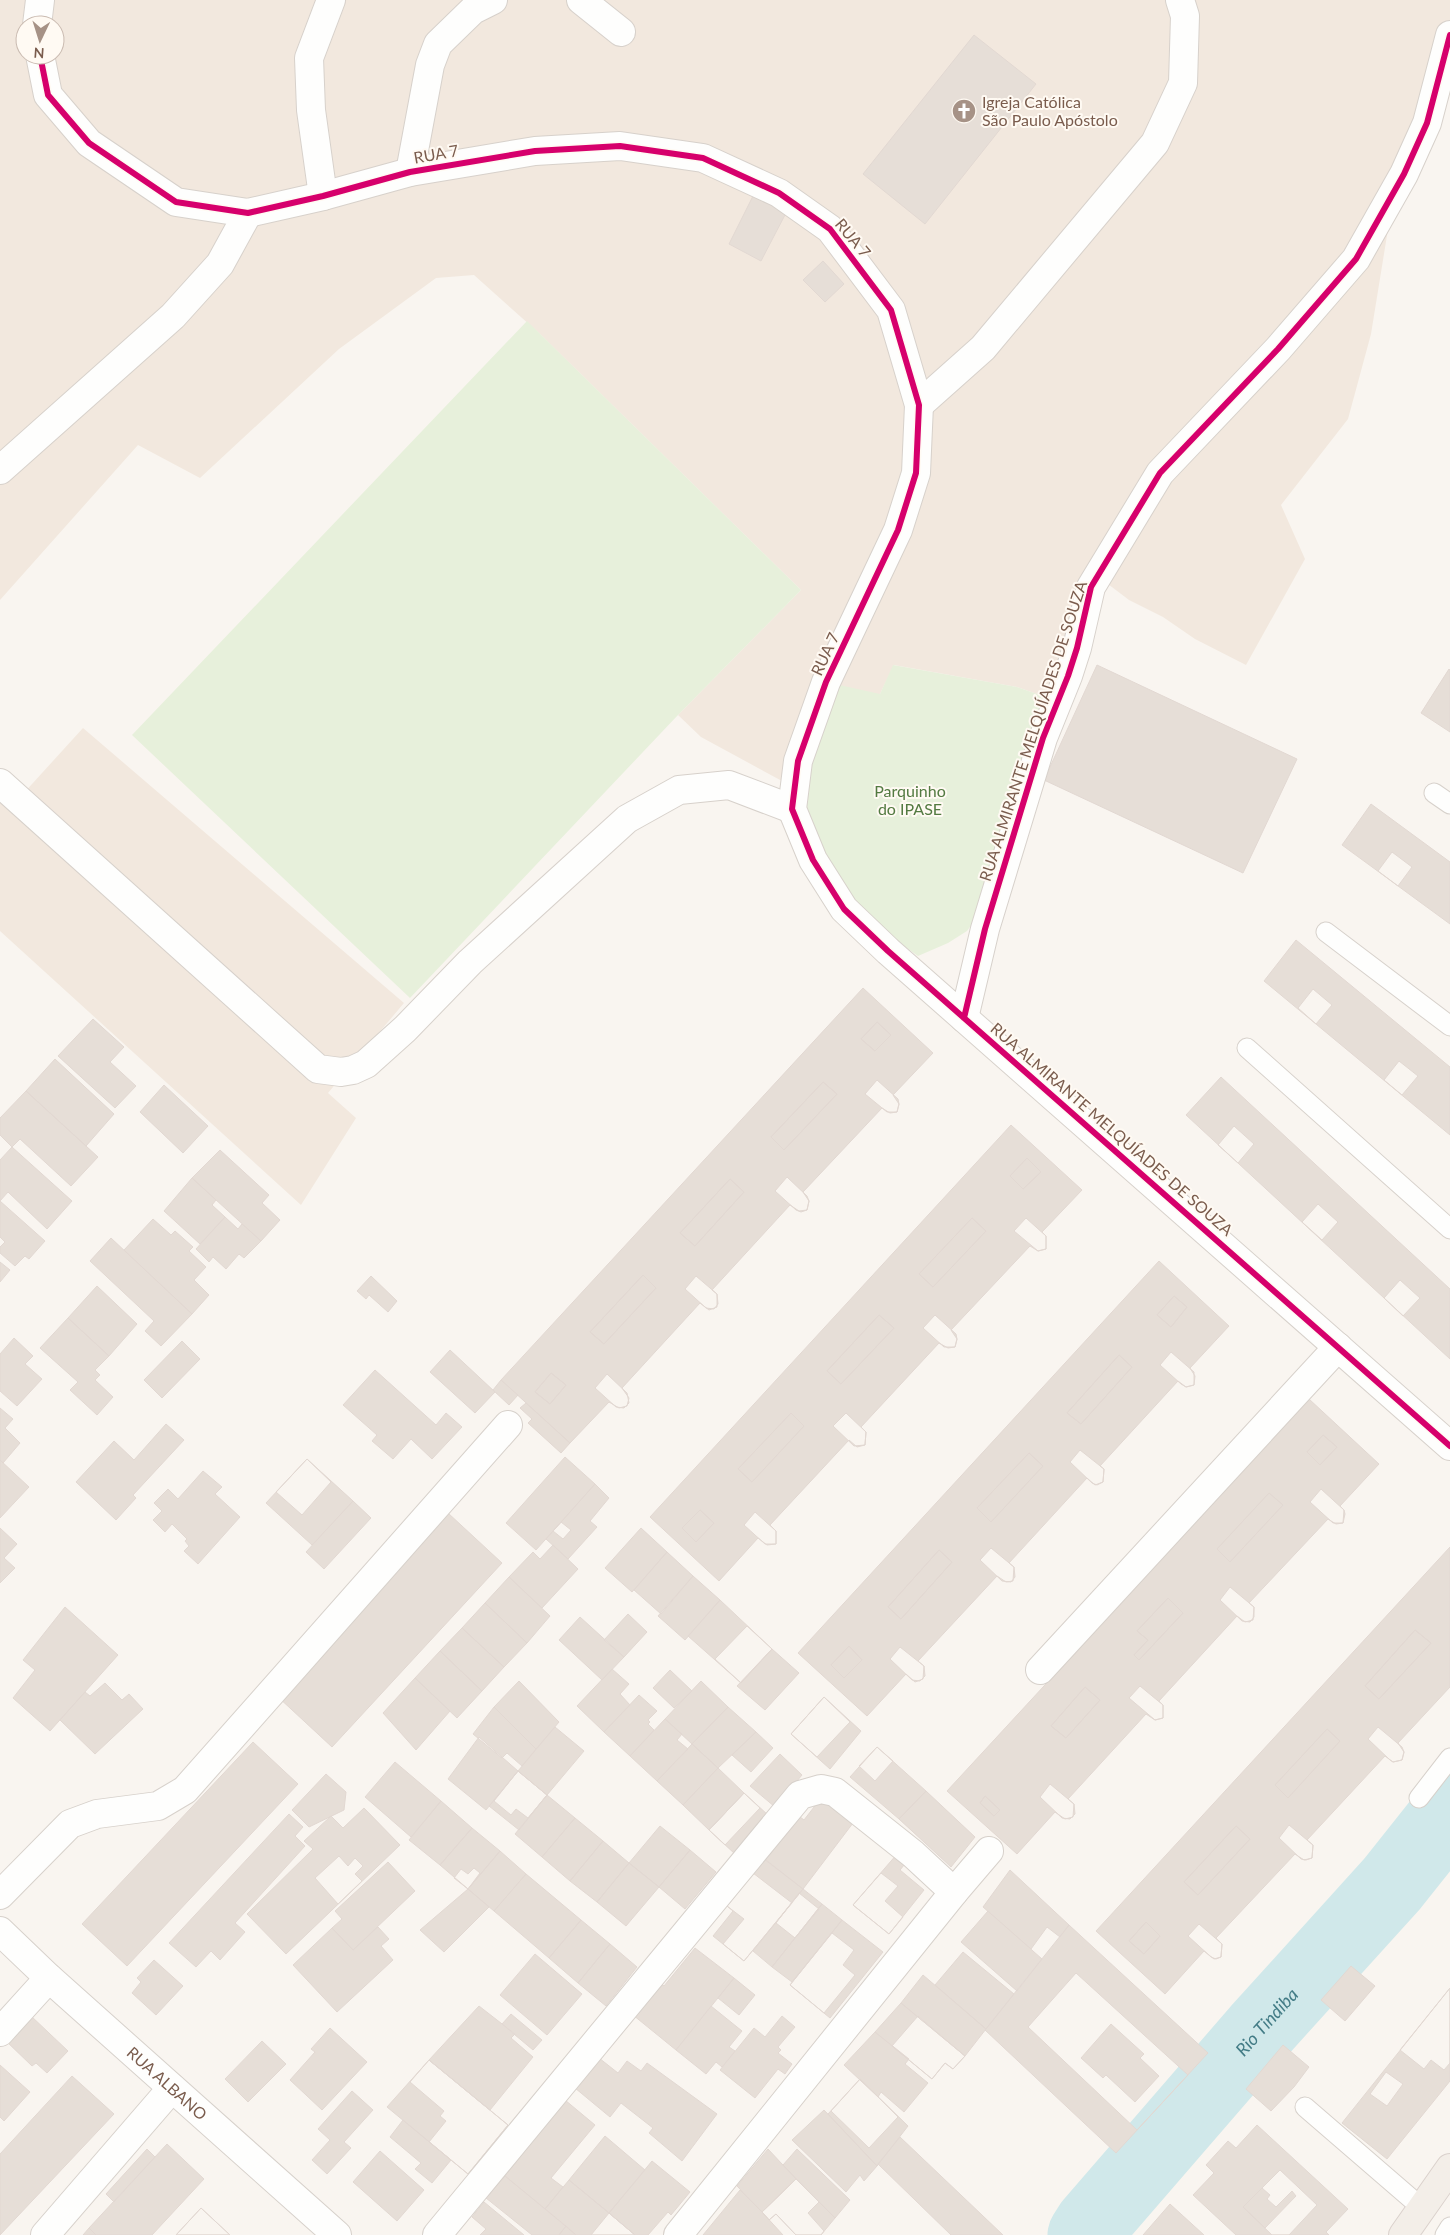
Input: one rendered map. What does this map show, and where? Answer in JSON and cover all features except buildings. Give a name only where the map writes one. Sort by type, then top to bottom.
[{"type":"main road","points":[[1403,2235],[1450,2168]]},
{"type":"street","points":[[38,15],[40,0]]},
{"type":"street","points":[[323,196],[312,110],[309,58],[331,0]]},
{"type":"street","points":[[410,172],[430,65],[438,44],[473,10],[493,0]]},
{"type":"street","points":[[581,0],[621,32]]},
{"type":"street","points":[[919,404],[983,348],[1156,143],[1183,83],[1185,16],[1180,0]]},
{"type":"street","name":"RUA ALMIRANTE MELQUÍADES DE SOUZA","points":[[1450,35],[1427,123],[1404,174],[1356,259],[1278,349],[1160,473],[1094,581],[1077,648],[1043,738],[984,929],[964,1018],[1450,1446]]},
{"type":"street","name":"RUA 7","points":[[42,65],[48,95],[89,143],[176,202],[248,213],[323,196],[410,172],[535,151],[620,146],[703,158],[779,193],[830,229],[891,310],[919,404],[916,473],[898,530],[826,682],[798,760],[792,809],[813,860],[844,909],[888,952],[964,1018]]},
{"type":"street","points":[[0,470],[173,316],[220,264],[248,213]]},
{"type":"street","points":[[0,783],[318,1069],[341,1072],[353,1070],[366,1064],[405,1029],[470,962],[627,819],[679,790],[729,785],[792,809]]},
{"type":"street","points":[[1040,1670],[1338,1347]]},
{"type":"street","points":[[0,1895],[70,1824],[97,1814],[158,1806],[185,1790],[508,1425]]},
{"type":"street","points":[[437,2235],[800,1794],[821,1789],[835,1792],[914,1854],[954,1892]]},
{"type":"street","points":[[678,2235],[989,1851]]},
{"type":"street","name":"RUA ALBANO","points":[[0,1931],[337,2235]]},
{"type":"street","points":[[0,2032],[50,1978]]},
{"type":"street","points":[[45,2235],[172,2088]]},
{"type":"lane","points":[[1434,792],[1450,804]]},
{"type":"lane","points":[[1326,932],[1450,1026]]},
{"type":"lane","points":[[1247,1048],[1450,1228]]},
{"type":"lane","points":[[1419,1798],[1450,1758]]},
{"type":"lane","points":[[1305,2107],[1422,2208]]},
{"type":"lane","points":[[1444,2235],[1450,2227]]},
{"type":"shaded area","points":[[0,0],[1450,0],[1450,77],[1431,147],[1389,223],[1371,334],[1348,419],[1281,505],[1305,559],[1246,665],[1195,639],[1163,617],[1129,600],[1104,581],[1057,701],[1017,687],[894,665],[880,694],[798,761],[782,781],[701,737],[678,715],[801,590],[540,334],[474,275],[436,278],[339,349],[200,478],[138,445],[0,600]]},
{"type":"shaded area","points":[[83,728],[404,1003],[328,1093],[356,1118],[301,1205],[0,931],[0,795],[12,806]]},
{"type":"green space","points":[[527,321],[801,590],[678,715],[410,998],[132,735]]},
{"type":"green space","name":"Parquinho do IPASE","points":[[893,665],[1017,687],[1057,701],[985,906],[967,931],[948,943],[918,956],[833,896],[792,809],[826,682],[880,694]]},
{"type":"waterway","name":"Rio Tindiba","points":[[1085,2235],[1092,2224],[1259,2031],[1392,1884],[1450,1811]]},
{"type":"cycle path","points":[[964,1018],[985,929],[1043,738],[1077,648],[1091,587],[1160,473],[1278,349],[1356,259],[1404,174],[1427,123],[1450,35]]},
{"type":"cycle path","points":[[42,65],[48,95],[89,143],[176,202],[248,213],[323,196],[410,172],[535,151],[620,146],[703,158],[779,193],[830,229],[891,310],[919,405],[916,473],[898,530],[826,682],[798,761],[792,809],[813,860],[844,909],[888,951],[1450,1446]]},
{"type":"place","name":"Igreja Católica São Paulo Apóstolo","points":[[964,111]]}]
